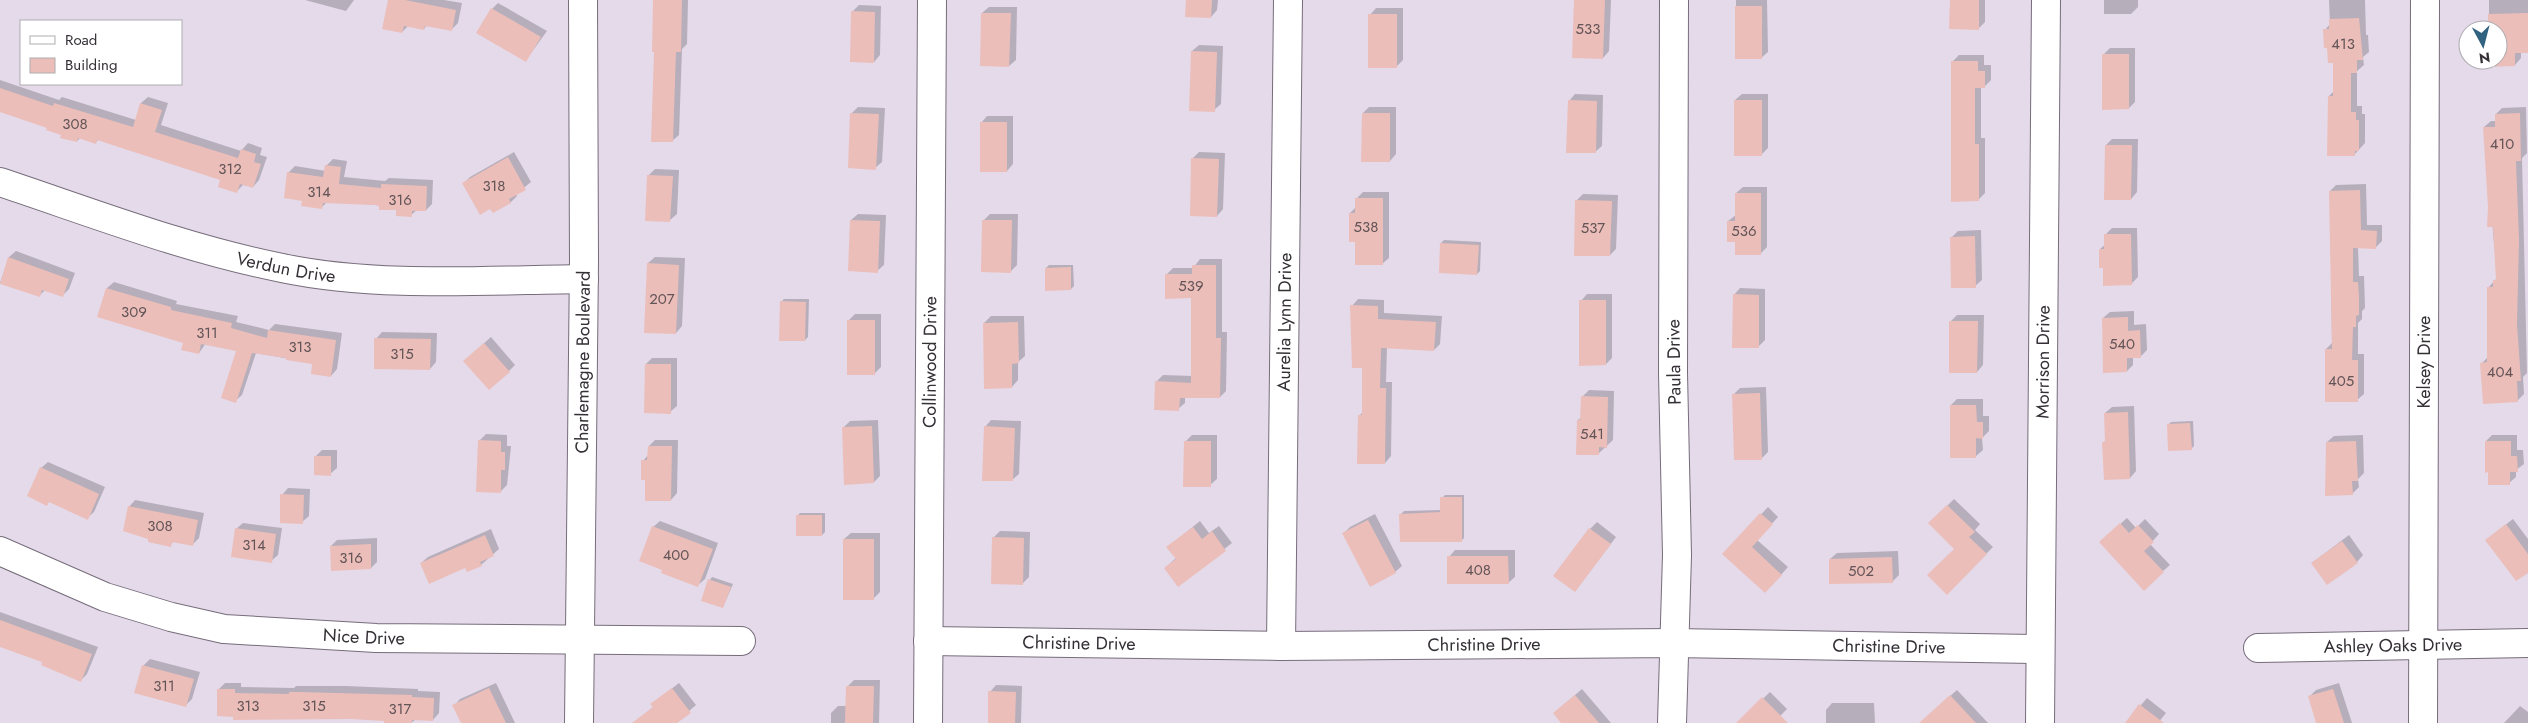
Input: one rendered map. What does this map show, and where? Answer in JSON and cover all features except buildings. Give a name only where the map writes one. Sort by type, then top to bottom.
[{"type":"street","name":"Charlemagne Boulevard","points":[[579,723],[584,280],[582,0]]},
{"type":"street","name":"Collinwood Drive","points":[[928,723],[932,0]]},
{"type":"street","name":"Aurelia Lynn Drive","points":[[1281,646],[1288,0]]},
{"type":"street","name":"Paula Drive","points":[[1672,723],[1677,555],[1673,373],[1674,0]]},
{"type":"street","name":"Morrison Drive","points":[[2040,723],[2046,0]]},
{"type":"street","name":"Kelsey Drive","points":[[2423,723],[2425,0]]},
{"type":"street","name":"Verdun Drive","points":[[0,182],[181,241],[282,268],[330,275],[406,280],[584,280]]},
{"type":"street","name":"Nice Drive","points":[[0,551],[105,597],[171,617],[224,629],[376,638],[580,638],[741,641]]},
{"type":"street","name":"Christine Drive","points":[[928,641],[1281,646],[1673,643],[2040,649]]},
{"type":"street","name":"Ashley Oaks Drive","points":[[2258,648],[2528,643]]}]
